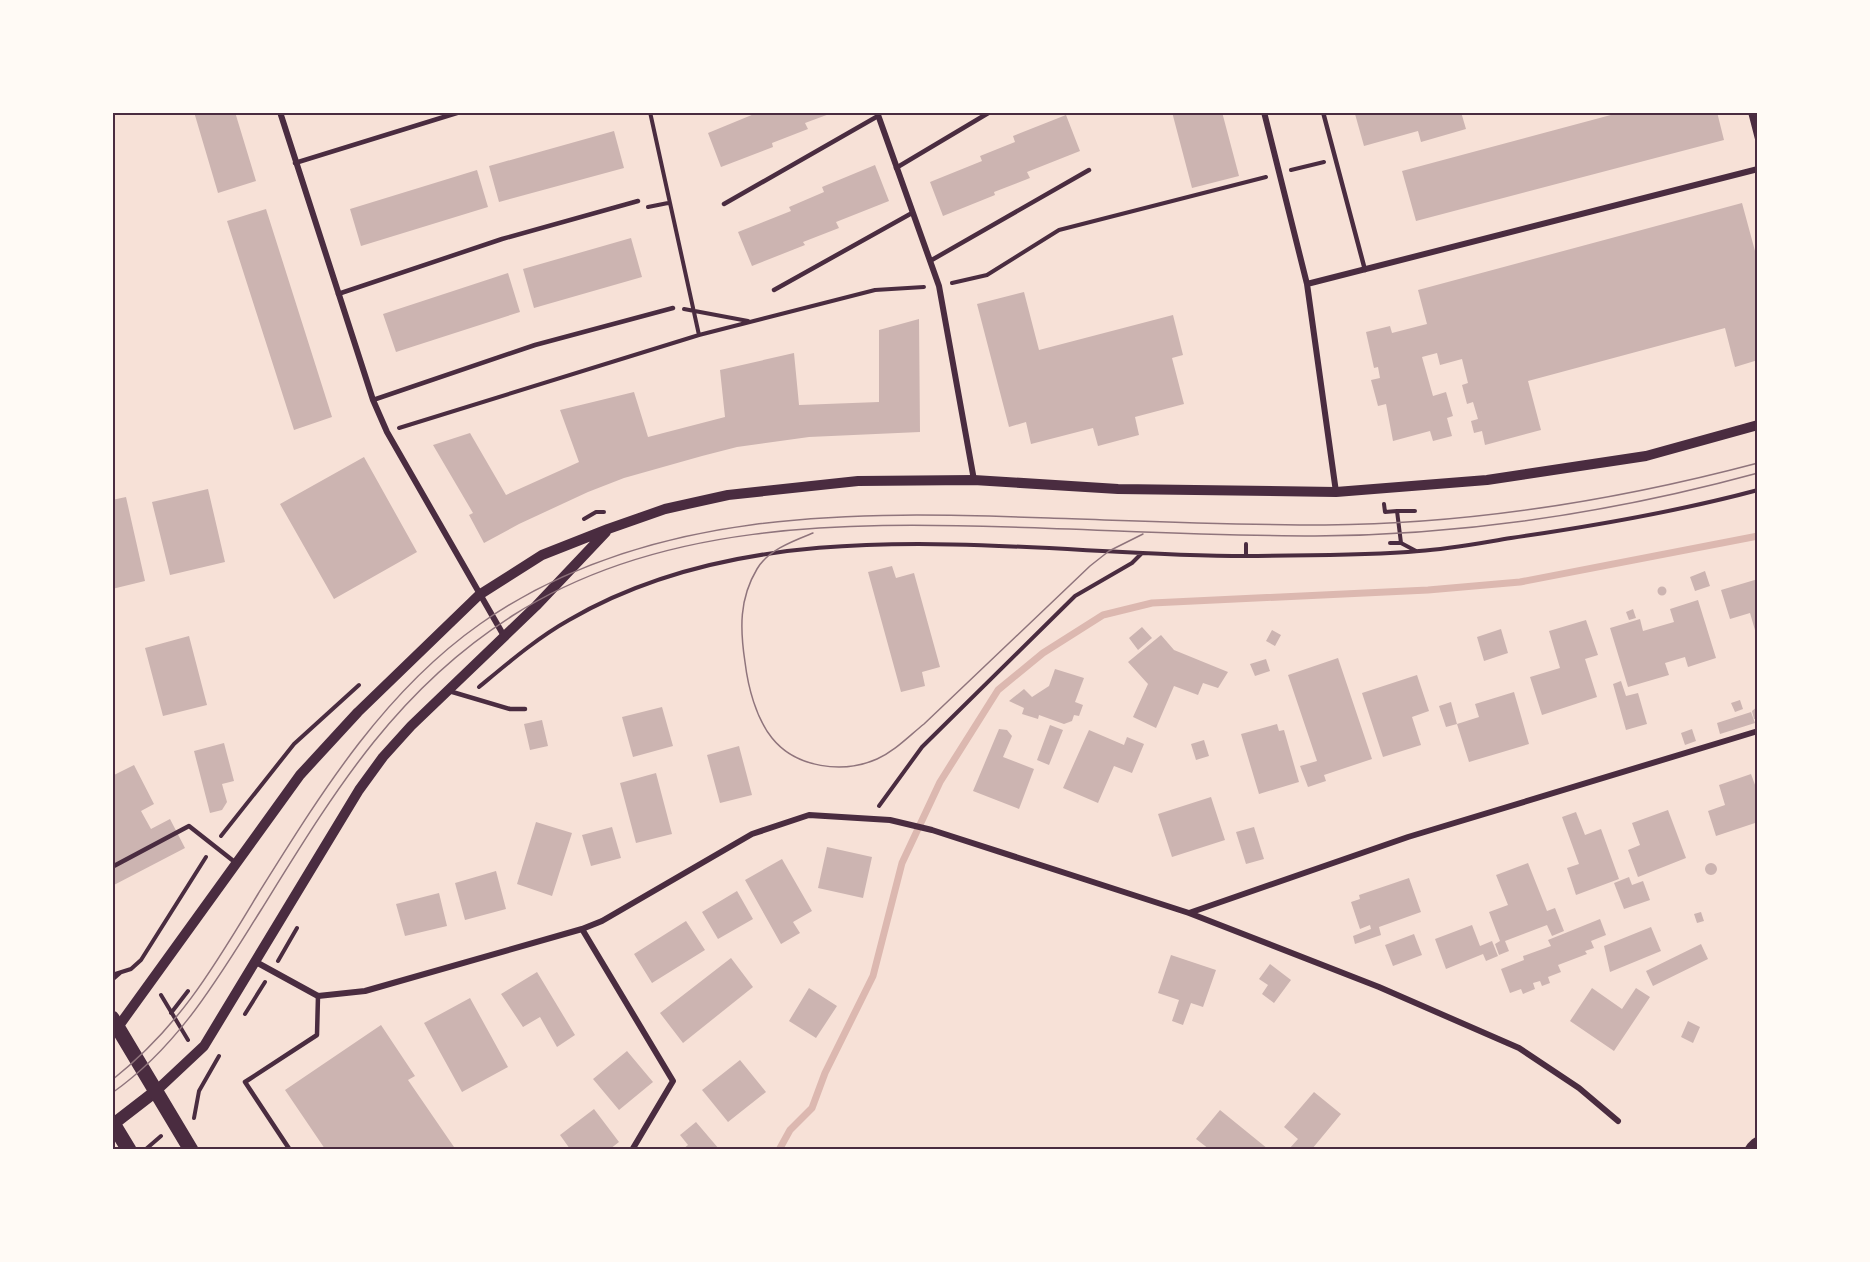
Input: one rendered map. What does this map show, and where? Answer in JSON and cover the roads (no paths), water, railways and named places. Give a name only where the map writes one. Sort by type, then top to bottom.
[{"type":"highway","points":[[1754,1149],[1758,1146]]},
{"type":"main road","points":[[114,1026],[191,1149]]},
{"type":"main road","points":[[129,1149],[113,1124],[156,1091]]},
{"type":"street","points":[[280,112],[373,400],[387,432],[504,636]]},
{"type":"street","points":[[1264,112],[1307,284],[1336,492]]},
{"type":"street","points":[[1751,112],[1758,139]]},
{"type":"street","points":[[878,114],[939,286],[974,480]]},
{"type":"street","points":[[1307,284],[1758,169]]},
{"type":"street","points":[[114,1026],[152,980],[307,767],[358,712],[479,595],[542,555],[608,529],[665,509],[728,495],[858,481],[974,480],[1118,489],[1336,492],[1487,480],[1646,456],[1758,425]]},
{"type":"street","points":[[156,1091],[204,1046],[359,790],[383,757],[608,529]]},
{"type":"street","points":[[1189,913],[1408,837],[1758,731]]},
{"type":"street","points":[[256,962],[318,996],[364,991],[582,929],[602,921],[752,834],[809,815],[890,820],[932,830],[1189,913],[1379,987],[1519,1048],[1579,1088],[1618,1121]]},
{"type":"street","points":[[582,929],[673,1081],[632,1149]]},
{"type":"lane","points":[[295,163],[460,112]]},
{"type":"lane","points":[[896,168],[990,112]]},
{"type":"lane","points":[[1323,112],[1365,270]]},
{"type":"lane","points":[[724,204],[878,114]]},
{"type":"lane","points":[[930,261],[1089,170]]},
{"type":"lane","points":[[338,294],[502,239],[638,201]]},
{"type":"lane","points":[[774,290],[912,213]]},
{"type":"lane","points":[[373,400],[535,345],[673,308]]},
{"type":"lane","points":[[447,690],[510,709],[525,709]]},
{"type":"lane","points":[[112,867],[189,826],[236,863]]},
{"type":"lane","points":[[290,1149],[245,1082],[316,1035],[318,996]]},
{"type":"waterway","points":[[779,1150],[790,1130],[812,1108],[825,1073],[873,976],[902,863],[940,782],[998,690],[1043,653],[1103,615],[1152,603],[1428,590],[1520,582],[1758,536]]},
{"type":"tram line","points":[[112,1080],[157,1038],[194,994],[330,783],[383,714],[413,681],[445,651],[480,624],[544,586],[612,557],[682,537],[754,524],[827,518],[902,515],[976,516],[1325,525],[1434,520],[1543,508],[1597,499],[1758,463]]},
{"type":"tram line","points":[[112,1093],[158,1054],[196,1009],[341,786],[400,711],[433,677],[470,645],[512,616],[568,585],[628,562],[690,545],[753,534],[818,528],[1010,527],[1277,536],[1371,535],[1427,531],[1483,526],[1594,510],[1758,473]]},
{"type":"tram line","points":[[813,533],[774,551],[757,569],[751,580],[742,614],[743,650],[754,702],[761,721],[772,738],[782,748],[807,762],[835,767],[864,764],[896,748],[1090,566],[1109,551],[1143,534]]}]
